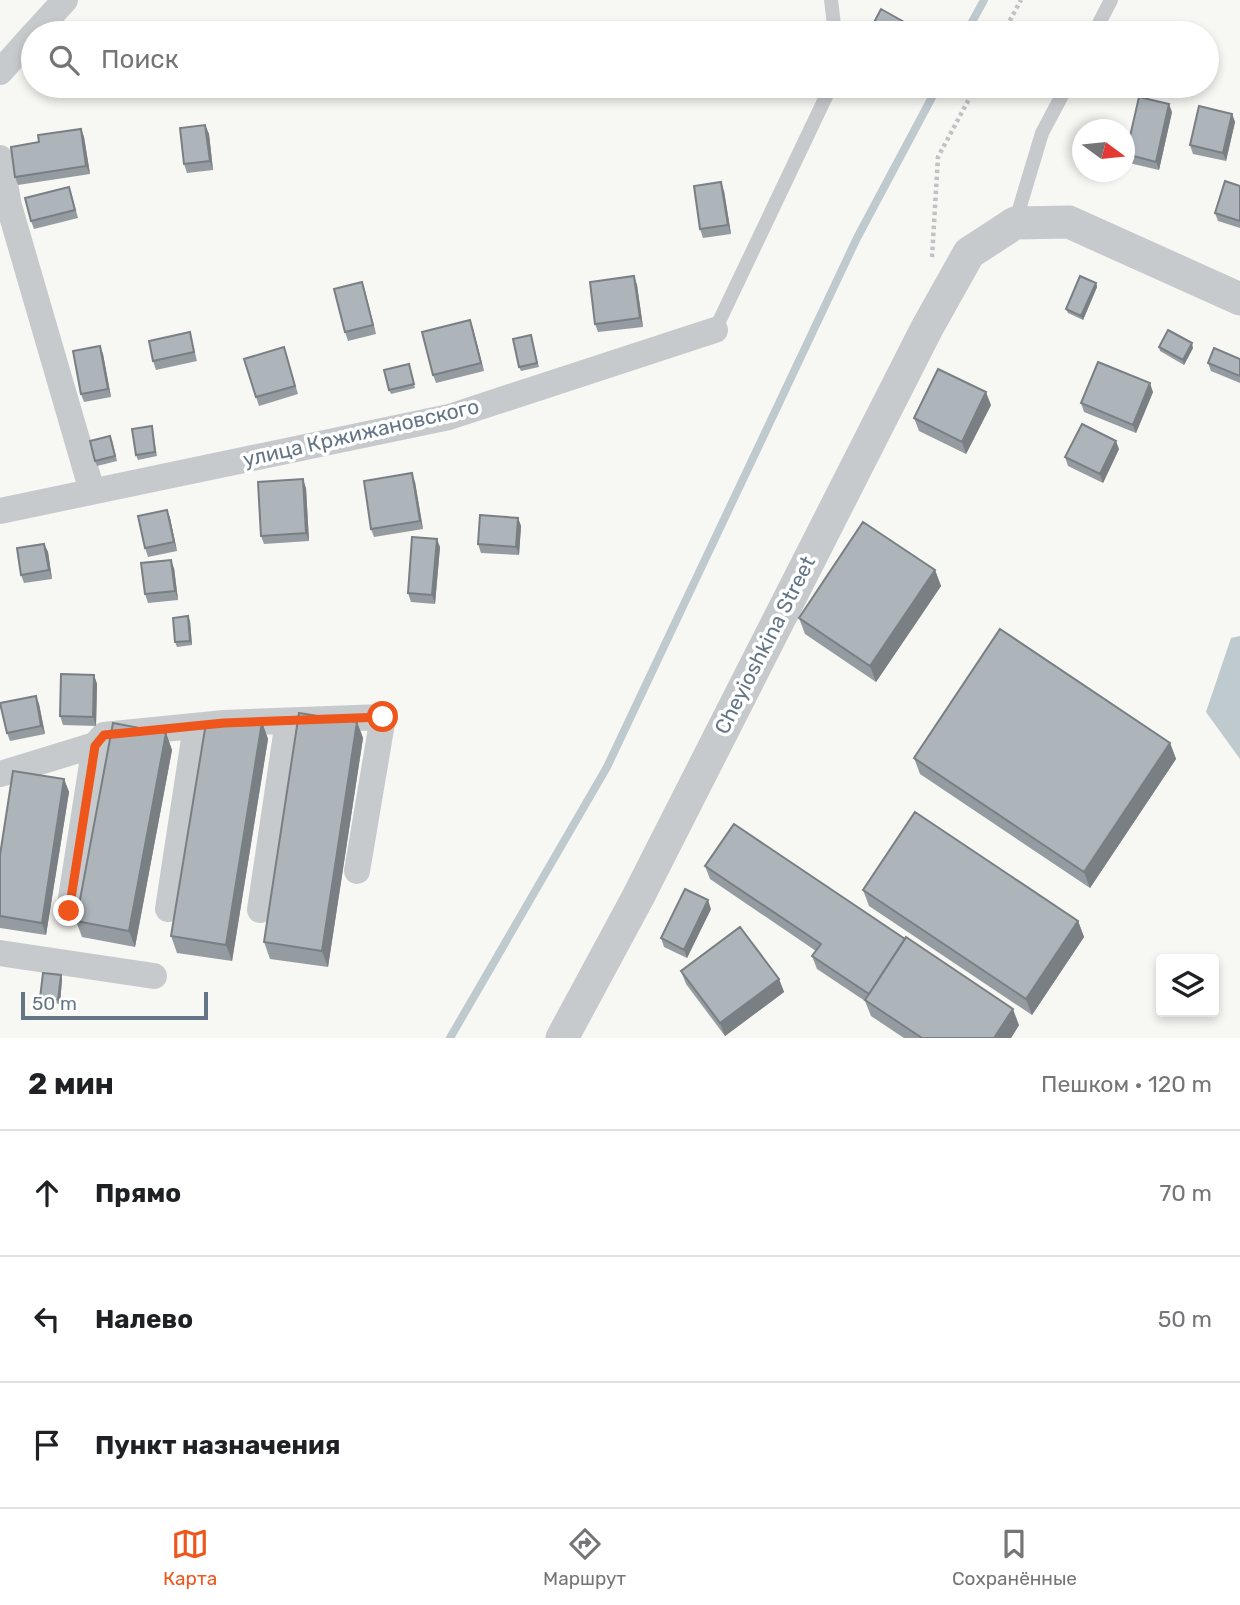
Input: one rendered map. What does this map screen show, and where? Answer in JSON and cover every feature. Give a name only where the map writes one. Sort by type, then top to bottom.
[{"type":"street","points":[[46,21],[65,0]]},
{"type":"street","points":[[0,72],[21,49]]},
{"type":"street","points":[[0,158],[5,207],[92,491]]},
{"type":"street","points":[[1015,223],[1069,222],[1240,299]]},
{"type":"street","name":"Cheyioshkina Street","points":[[562,1038],[637,899],[915,351],[969,253],[1015,223]]},
{"type":"street","name":"улица Кржижановского","points":[[0,511],[449,417],[715,330]]},
{"type":"street","points":[[69,911],[95,746],[104,735],[224,723],[383,717],[357,871]]},
{"type":"street","points":[[260,910],[288,721]]},
{"type":"street","points":[[168,909],[196,726]]},
{"type":"street","points":[[1,779],[95,746]]},
{"type":"street","points":[[0,953],[154,975]]},
{"type":"lane","points":[[831,0],[834,21]]},
{"type":"lane","points":[[1100,21],[1111,0]]},
{"type":"lane","points":[[715,330],[825,98]]},
{"type":"lane","points":[[1015,223],[1042,133],[1061,98]]},
{"type":"path","points":[[1010,21],[1021,0]]},
{"type":"path","points":[[931,262],[938,157],[970,98]]},
{"type":"shaded area","points":[[1240,636],[1240,759],[1206,712],[1231,638]]},
{"type":"building","points":[[881,9],[902,21],[875,21]]},
{"type":"building","points":[[1139,98],[1169,104],[1156,162],[1135,156],[1134,119]]},
{"type":"building","points":[[1199,106],[1232,114],[1223,153],[1190,145]]},
{"type":"building","points":[[205,125],[210,161],[184,164],[180,128]]},
{"type":"building","points":[[81,129],[86,166],[15,177],[11,147],[39,142],[38,135]]},
{"type":"building","points":[[1225,181],[1240,186],[1240,221],[1215,213]]},
{"type":"building","points":[[721,182],[728,225],[700,229],[694,186]]},
{"type":"building","points":[[69,187],[75,210],[31,221],[25,198]]},
{"type":"building","points":[[634,276],[640,318],[595,324],[590,282]]},
{"type":"building","points":[[1080,276],[1096,283],[1081,316],[1066,309]]},
{"type":"building","points":[[362,282],[373,325],[345,332],[334,289]]},
{"type":"building","points":[[470,320],[481,363],[433,375],[422,332]]},
{"type":"building","points":[[1168,330],[1192,343],[1183,360],[1159,347]]},
{"type":"building","points":[[190,332],[194,352],[153,361],[149,341]]},
{"type":"building","points":[[531,335],[537,363],[519,367],[513,339]]},
{"type":"building","points":[[100,346],[108,389],[81,394],[73,351]]},
{"type":"building","points":[[284,347],[295,386],[256,397],[244,359]]},
{"type":"building","points":[[1214,348],[1240,359],[1240,376],[1208,363]]},
{"type":"building","points":[[1098,362],[1150,383],[1133,425],[1081,403]]},
{"type":"building","points":[[409,364],[414,384],[389,390],[384,370]]},
{"type":"building","points":[[938,369],[986,392],[962,442],[914,418]]},
{"type":"building","points":[[1082,424],[1116,441],[1100,474],[1065,457]]},
{"type":"building","points":[[152,426],[155,452],[136,455],[132,429]]},
{"type":"building","points":[[110,436],[115,456],[95,461],[90,441]]},
{"type":"building","points":[[412,473],[420,521],[371,529],[364,481]]},
{"type":"building","points":[[303,479],[306,533],[261,536],[258,482]]},
{"type":"building","points":[[167,510],[174,542],[145,548],[138,516]]},
{"type":"building","points":[[480,515],[518,518],[516,547],[478,544]]},
{"type":"building","points":[[863,522],[935,570],[870,666],[799,618]]},
{"type":"building","points":[[412,537],[437,539],[432,595],[408,593]]},
{"type":"building","points":[[44,544],[49,570],[21,575],[17,548]]},
{"type":"building","points":[[171,560],[175,591],[145,594],[141,563]]},
{"type":"building","points":[[188,616],[190,641],[175,642],[173,618]]},
{"type":"building","points":[[1000,629],[1170,743],[1084,872],[914,758]]},
{"type":"building","points":[[61,674],[94,675],[93,717],[60,716]]},
{"type":"building","points":[[36,696],[41,726],[7,733],[0,703]]},
{"type":"building","points":[[299,713],[357,722],[322,951],[264,942]]},
{"type":"building","points":[[262,722],[226,945],[171,936],[206,723]]},
{"type":"building","points":[[113,723],[166,733],[129,931],[76,921]]},
{"type":"building","points":[[13,771],[64,779],[42,923],[0,916],[0,855]]},
{"type":"building","points":[[915,812],[1078,921],[1026,999],[863,890]]},
{"type":"building","points":[[734,824],[905,939],[869,994],[812,956],[821,944],[705,866]]},
{"type":"building","points":[[685,889],[708,900],[684,950],[661,938]]},
{"type":"building","points":[[740,927],[779,979],[720,1023],[681,971]]},
{"type":"building","points":[[906,937],[1013,1009],[994,1038],[922,1038],[865,1000]]},
{"type":"building","points":[[43,973],[61,975],[58,1000],[40,998]]},
{"type":"waterway","points":[[973,21],[984,0]]},
{"type":"waterway","points":[[450,1038],[607,767],[857,238],[932,98]]},
{"type":"route","points":[[69,911],[95,746],[104,735],[224,723],[383,717]]}]
